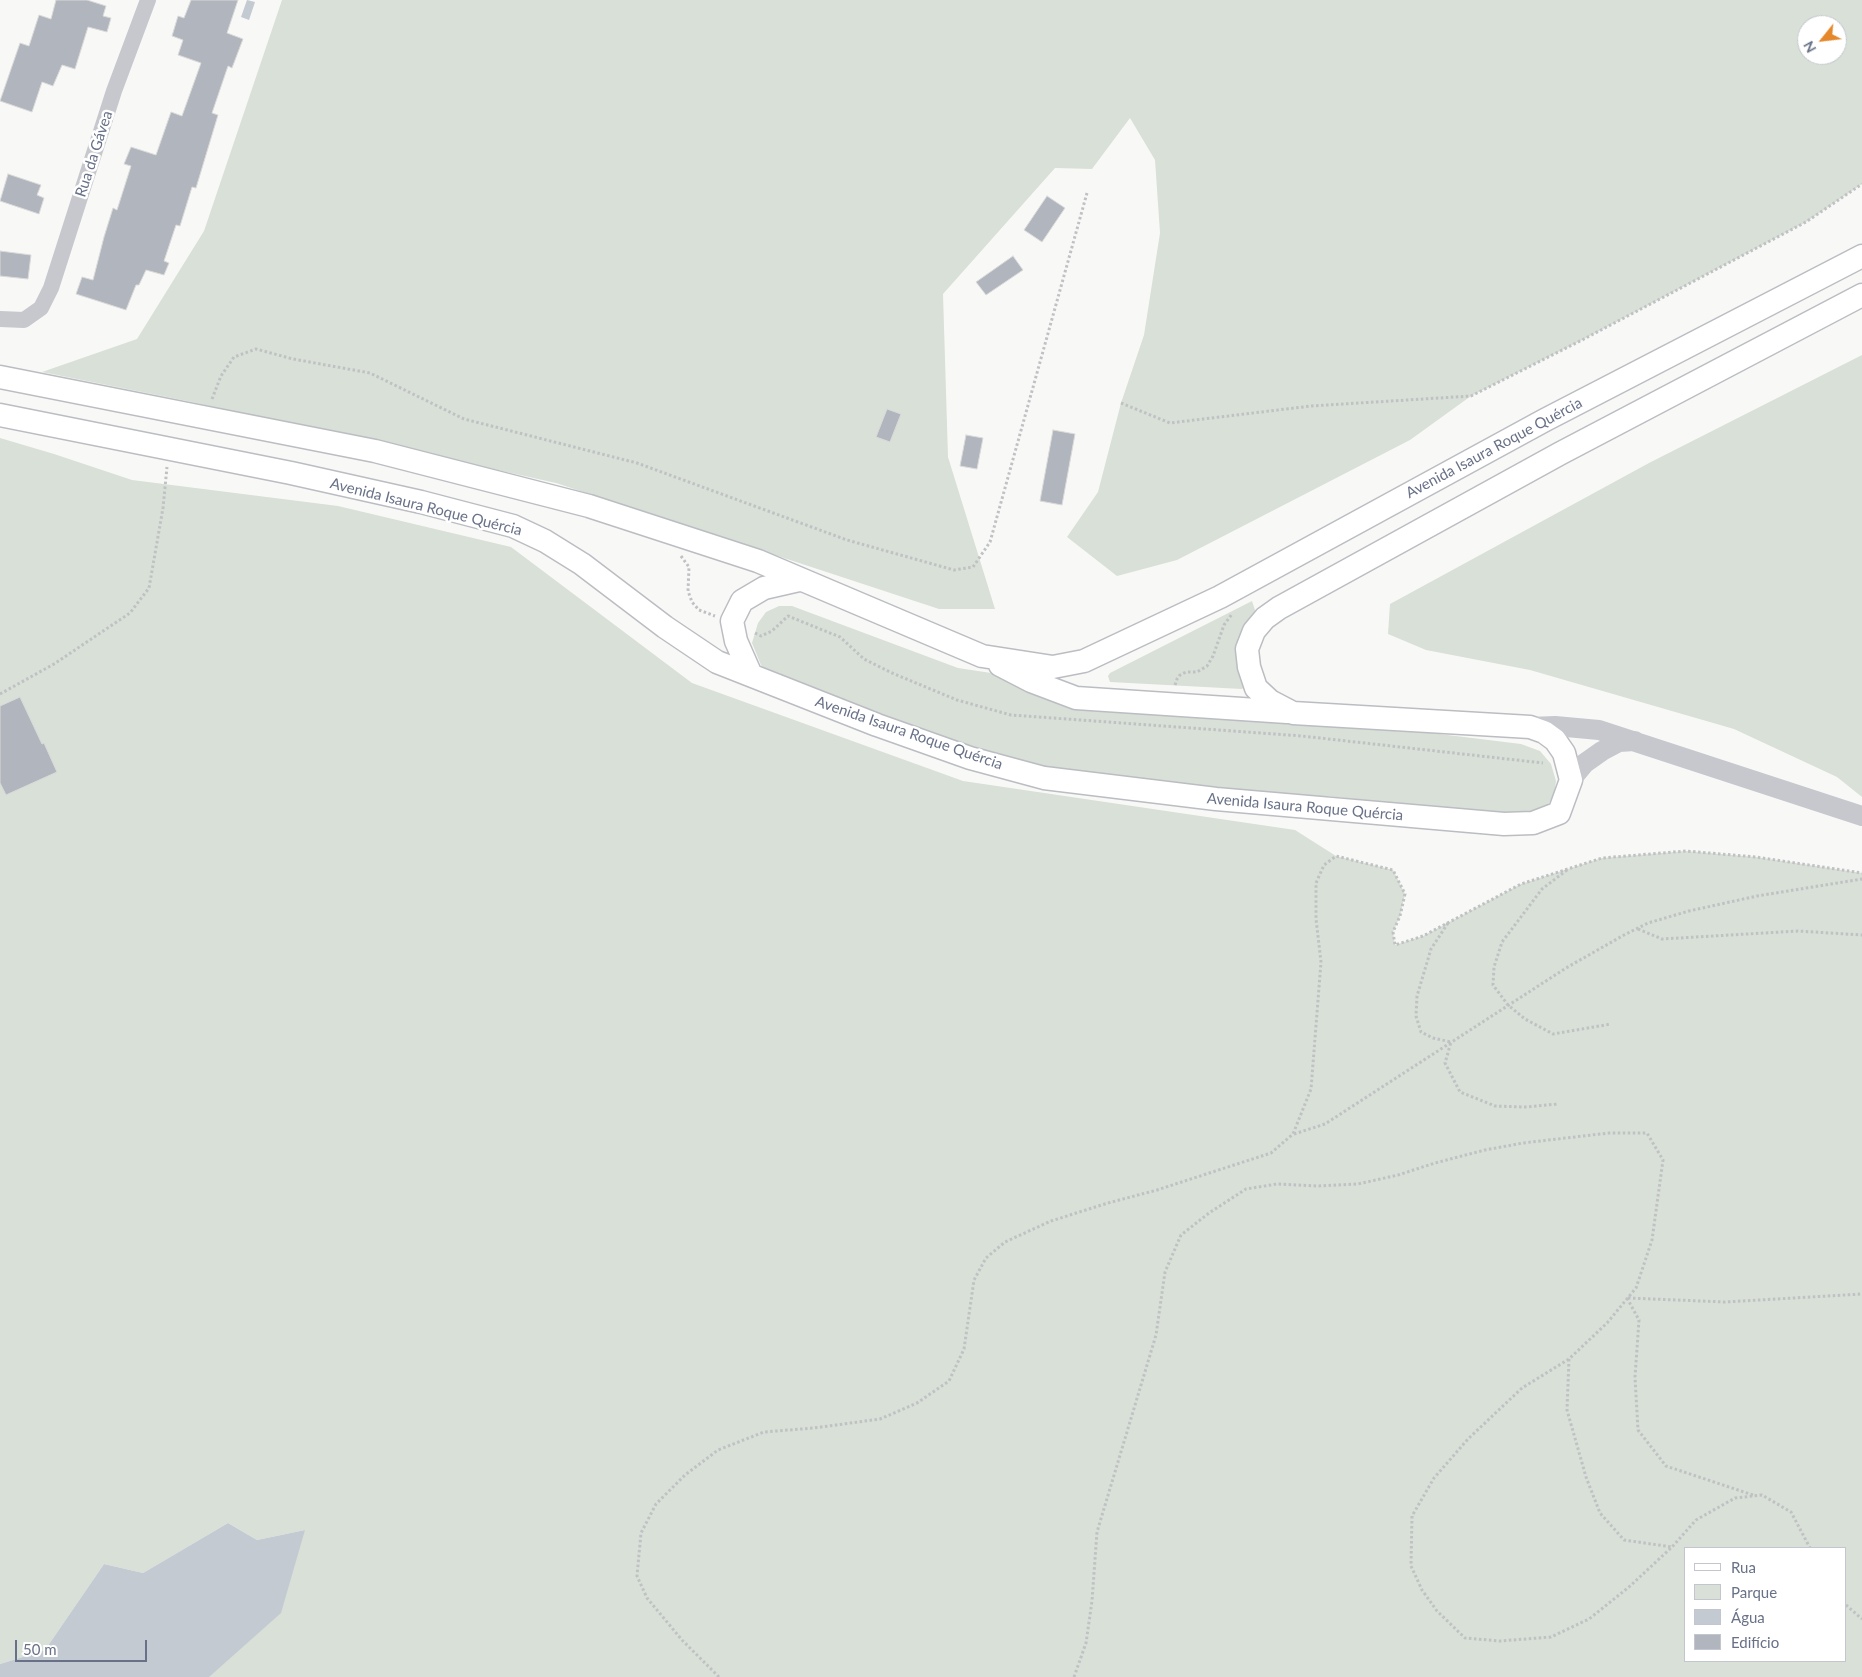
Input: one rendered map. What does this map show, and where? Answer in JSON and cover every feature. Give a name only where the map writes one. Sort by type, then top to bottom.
[{"type":"main road","name":"Avenida Isaura Roque Quércia","points":[[982,656],[1053,667],[1084,661],[1120,646],[1220,597],[1545,420],[1862,256]]},
{"type":"main road","name":"Avenida Isaura Roque Quércia","points":[[1294,713],[1270,700],[1256,688],[1249,667],[1248,649],[1254,631],[1265,618],[1279,608],[1561,453],[1862,295]]},
{"type":"main road","name":"Avenida Isaura Roque Quércia","points":[[0,377],[375,451],[589,506],[758,561],[982,656],[1031,681],[1076,698],[1530,727],[1544,732],[1555,740],[1564,753],[1571,780],[1559,813],[1533,823],[1504,824],[1216,799],[1053,779],[960,754],[877,725],[717,662],[665,627],[582,564],[545,541],[513,526],[394,496],[169,448],[0,415]]},
{"type":"main road","points":[[751,675],[736,641],[732,621],[742,601],[764,588],[799,580]]},
{"type":"street","name":"Rua da Gávea","points":[[0,319],[24,320],[41,308],[52,288],[114,91],[148,0]]},
{"type":"street","points":[[1530,727],[1555,726],[1599,730],[1862,816]]},
{"type":"street","points":[[1571,780],[1585,763],[1602,751],[1619,742],[1636,741]]},
{"type":"path","points":[[1121,403],[1170,423],[1311,406],[1471,396],[1584,339],[1806,222],[1862,184]]},
{"type":"path","points":[[205,418],[222,376],[234,357],[256,349],[370,373],[464,418],[637,464],[847,540],[954,570],[974,567],[990,542],[1087,193]]},
{"type":"path","points":[[0,694],[54,664],[130,613],[149,588],[163,508],[169,448]]},
{"type":"path","points":[[1294,1134],[1311,1089],[1320,962],[1316,919],[1316,882],[1324,864],[1336,856],[1393,870],[1405,894],[1400,916],[1393,932],[1395,945],[1424,936],[1521,884],[1602,858],[1686,851],[1756,857],[1862,873]]},
{"type":"path","points":[[1570,868],[1542,889],[1502,942],[1494,967],[1493,985],[1508,1005],[1525,1019],[1553,1034],[1611,1024]]},
{"type":"path","points":[[719,1677],[682,1640],[647,1598],[637,1576],[641,1534],[656,1504],[685,1475],[718,1450],[764,1432],[814,1428],[880,1419],[917,1403],[949,1381],[964,1349],[974,1280],[986,1258],[1005,1242],[1051,1221],[1157,1190],[1271,1153],[1294,1134],[1325,1124],[1566,968],[1637,928],[1689,911],[1738,900],[1862,879]]},
{"type":"path","points":[[1448,922],[1431,949],[1417,996],[1416,1016],[1421,1032],[1432,1038],[1451,1042]]},
{"type":"path","points":[[1637,928],[1662,939],[1798,931],[1862,935]]},
{"type":"path","points":[[1451,1042],[1445,1063],[1460,1092],[1495,1106],[1525,1107],[1558,1104]]},
{"type":"path","points":[[1074,1677],[1086,1644],[1092,1601],[1097,1532],[1156,1335],[1165,1272],[1181,1236],[1209,1213],[1246,1189],[1277,1184],[1318,1186],[1358,1184],[1398,1176],[1435,1163],[1485,1150],[1523,1143],[1609,1133],[1647,1133],[1663,1160],[1652,1240],[1636,1288],[1607,1323],[1569,1359],[1522,1388],[1468,1439],[1434,1478],[1412,1516],[1411,1566],[1422,1590],[1437,1611],[1466,1638],[1500,1642],[1551,1637],[1588,1619],[1629,1587],[1672,1547],[1696,1520],[1735,1498],[1762,1495],[1791,1512],[1809,1547]]},
{"type":"path","points":[[1628,1298],[1725,1302],[1862,1294]]},
{"type":"path","points":[[1628,1298],[1639,1320],[1635,1377],[1638,1430],[1666,1466],[1755,1496]]},
{"type":"path","points":[[1569,1359],[1567,1410],[1586,1477],[1600,1513],[1624,1540],[1672,1547]]},
{"type":"path","points":[[1847,1606],[1862,1619]]},
{"type":"green space","points":[[282,0],[1862,0],[1862,184],[1806,222],[1584,339],[1471,396],[1410,440],[1177,560],[1117,576],[1067,537],[1098,492],[1121,403],[1144,335],[1160,233],[1155,160],[1130,118],[1092,169],[1055,168],[943,294],[948,457],[995,609],[939,609],[556,483],[192,402],[42,372],[137,339],[204,231]]},
{"type":"green space","points":[[1862,355],[1862,797],[1837,777],[1734,729],[1530,670],[1426,650],[1388,634],[1390,604],[1649,463]]},
{"type":"green space","points":[[0,438],[132,480],[338,506],[511,547],[692,683],[963,781],[1295,830],[1336,856],[1393,870],[1405,894],[1400,916],[1393,932],[1395,945],[1423,936],[1521,884],[1602,858],[1686,851],[1756,857],[1862,873],[1862,1677],[209,1677],[305,1530],[257,1540],[228,1523],[143,1573],[104,1564],[45,1650],[0,1664]]},
{"type":"green space","points":[[1252,601],[1258,619],[1245,686],[1242,689],[1110,682],[1108,676],[1110,673]]},
{"type":"green space","points":[[779,606],[792,606],[958,668],[991,673],[1016,682],[1521,744],[1540,751],[1551,764],[1556,781],[1554,796],[1545,808],[1530,817],[1327,796],[1276,796],[1047,770],[999,760],[770,675],[761,665],[752,643],[758,623],[766,612]]},
{"type":"water","points":[[247,0],[255,2],[249,20],[241,17]]},
{"type":"water","points":[[228,1523],[257,1540],[305,1530],[281,1613],[209,1677],[0,1677],[0,1664],[45,1650],[104,1564],[143,1573]]},
{"type":"building","points":[[56,0],[87,0],[106,6],[103,16],[111,18],[107,32],[88,27],[75,69],[62,65],[53,86],[42,82],[32,112],[0,101],[20,43],[29,46],[39,15],[51,19]]},
{"type":"building","points":[[191,0],[238,0],[227,33],[243,39],[232,68],[228,66],[212,113],[218,115],[196,188],[192,187],[180,226],[176,225],[164,261],[169,263],[164,275],[146,270],[139,285],[136,285],[126,310],[76,294],[82,277],[93,280],[113,208],[117,210],[131,166],[124,164],[131,147],[156,155],[171,112],[182,116],[201,63],[178,55],[183,40],[172,36],[178,16],[184,18]]},
{"type":"building","points":[[8,174],[41,185],[37,195],[44,198],[39,214],[0,201]]},
{"type":"building","points":[[1047,196],[1065,208],[1042,242],[1024,230]]},
{"type":"building","points":[[0,251],[31,255],[28,279],[0,276]]},
{"type":"building","points":[[1013,256],[1023,270],[986,295],[976,282]]},
{"type":"building","points":[[887,409],[901,414],[890,442],[876,437]]},
{"type":"building","points":[[1053,430],[1075,434],[1062,505],[1040,501]]},
{"type":"building","points":[[966,435],[983,438],[977,469],[960,466]]},
{"type":"building","points":[[20,697],[57,772],[6,795],[0,783],[0,706]]}]
